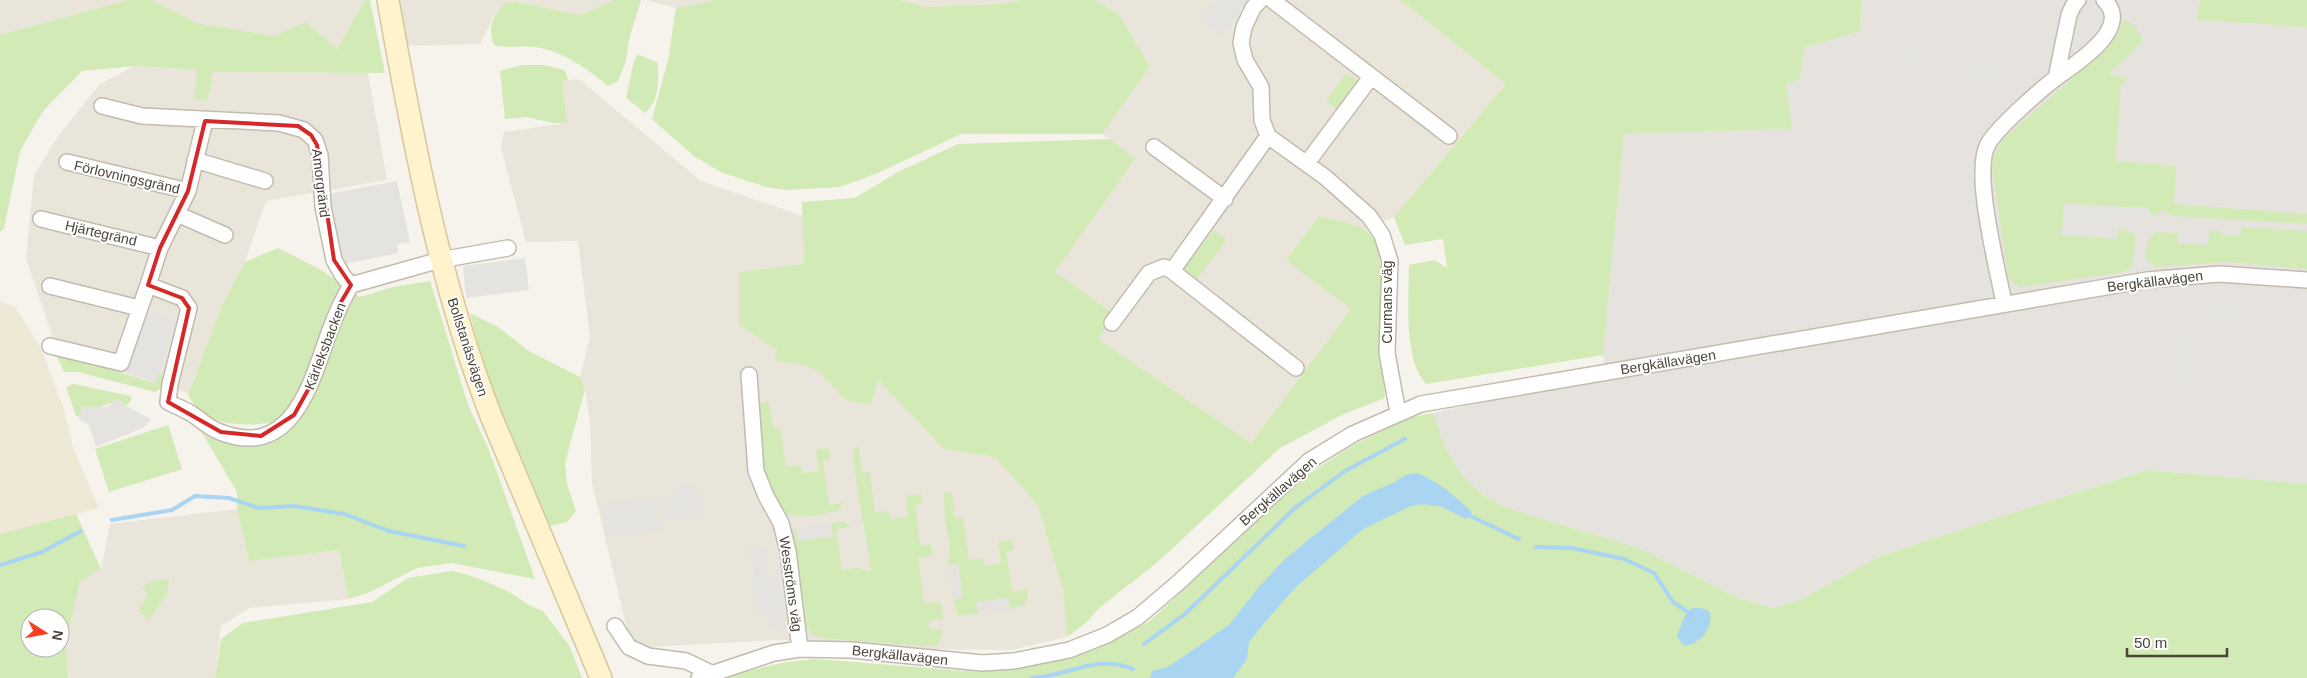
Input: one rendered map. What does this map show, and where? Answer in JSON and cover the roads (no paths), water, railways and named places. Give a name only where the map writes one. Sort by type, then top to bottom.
[{"type":"street","name":"Bollstanäsvägen","points":[[388,0],[407,106],[440,260],[477,380],[600,678]]},
{"type":"street","points":[[1172,271],[1268,136],[1262,120],[1261,87],[1246,60],[1241,43],[1244,28],[1253,8],[1260,0]]},
{"type":"street","points":[[1272,0],[1449,136]]},
{"type":"street","points":[[2056,78],[2069,15],[2078,0]]},
{"type":"street","points":[[2004,304],[1983,187],[1983,156],[1988,143],[2001,127],[2056,78],[2076,66],[2108,33],[2112,16],[2111,8],[2104,0]]},
{"type":"street","points":[[1307,163],[1371,77]]},
{"type":"street","name":"Amorgränd","points":[[102,106],[142,116],[205,121],[289,124],[311,135],[320,155],[321,193],[334,260],[342,276],[351,285]]},
{"type":"street","points":[[50,346],[121,363],[160,248],[188,192],[205,121]]},
{"type":"street","name":"Curmans väg","points":[[1268,136],[1307,163],[1369,216],[1382,235],[1390,261],[1387,353],[1398,413]]},
{"type":"street","points":[[1154,147],[1225,199]]},
{"type":"street","points":[[195,160],[265,181]]},
{"type":"street","name":"Förlovningsgränd","points":[[67,162],[188,192]]},
{"type":"street","points":[[176,214],[225,235]]},
{"type":"street","name":"Hjärtegränd","points":[[41,219],[160,248]]},
{"type":"street","name":"Kärleksbacken","points":[[148,285],[182,298],[189,308],[170,384],[168,402],[192,414],[220,432],[251,438],[272,433],[294,415],[305,398],[314,378],[341,302],[351,285],[440,260],[508,248]]},
{"type":"street","points":[[1112,323],[1149,273],[1164,267],[1172,271],[1296,368]]},
{"type":"street","name":"Bergkällavägen","points":[[705,675],[774,653],[800,649],[852,650],[982,663],[1014,661],[1069,650],[1106,635],[1138,617],[1179,582],[1309,461],[1353,434],[1422,404],[2004,304],[2181,276],[2238,274],[2307,280]]},
{"type":"street","points":[[50,286],[139,308]]},
{"type":"street","name":"Wesströms väg","points":[[749,375],[756,471],[766,496],[781,523],[788,551],[800,649]]},
{"type":"street","points":[[615,626],[629,647],[648,656],[686,661],[705,675]]},
{"type":"water","points":[[1417,473],[1446,490],[1472,512],[1466,519],[1442,507],[1424,504],[1411,506],[1363,529],[1297,586],[1271,615],[1249,642],[1247,659],[1233,678],[1150,678],[1152,671],[1168,667],[1229,625],[1258,588],[1285,559],[1363,496],[1406,475]]},
{"type":"water","points":[[1692,608],[1702,608],[1710,612],[1709,624],[1700,639],[1695,643],[1683,645],[1677,636],[1685,615]]},
{"type":"waterway","points":[[1144,644],[1185,614],[1295,508],[1345,471],[1405,439]]},
{"type":"waterway","points":[[112,520],[172,510],[195,496],[229,498],[259,508],[294,506],[344,514],[389,531],[464,546]]},
{"type":"waterway","points":[[1466,514],[1519,539]]},
{"type":"waterway","points":[[0,565],[42,552],[81,531]]},
{"type":"waterway","points":[[1536,547],[1572,548],[1624,559],[1654,573],[1673,602],[1688,612]]},
{"type":"waterway","points":[[1032,678],[1094,665],[1119,665],[1133,669]]}]
